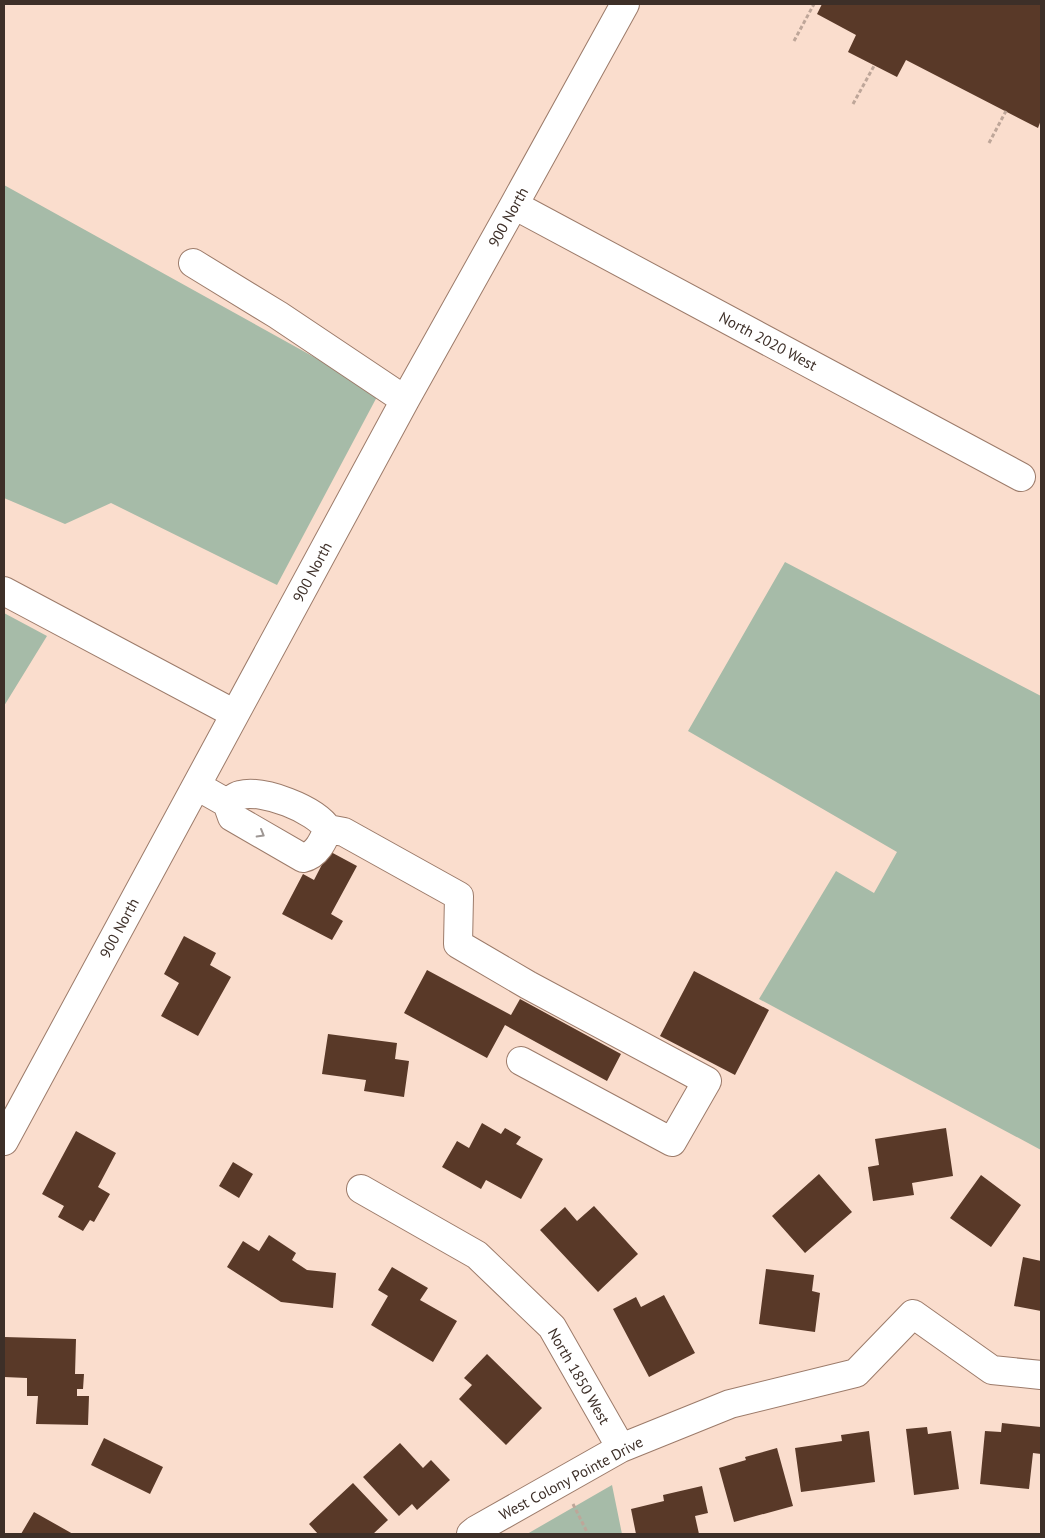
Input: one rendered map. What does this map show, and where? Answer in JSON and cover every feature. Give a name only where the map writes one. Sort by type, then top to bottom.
[{"type":"street","name":"900 North","points":[[4,1142],[405,400],[625,4]]},
{"type":"street","name":"North 2020 West","points":[[514,205],[1021,478]]},
{"type":"street","points":[[193,263],[278,315],[405,400]]},
{"type":"street","points":[[4,592],[235,714]]},
{"type":"street","points":[[197,786],[227,803],[232,818],[303,858],[310,856],[323,841],[328,829]]},
{"type":"street","points":[[227,803],[238,795],[250,794],[287,801],[324,822],[328,829],[344,832],[459,896],[458,944],[528,985],[707,1081],[672,1142],[521,1061]]},
{"type":"street","name":"North 1850 West","points":[[361,1189],[477,1255],[552,1327],[620,1448]]},
{"type":"street","name":"West Colony Pointe Drive","points":[[471,1534],[620,1448],[730,1404],[856,1373],[913,1314],[992,1370],[1041,1375]]},
{"type":"path","points":[[794,41],[814,4]]},
{"type":"path","points":[[853,104],[874,66]]},
{"type":"path","points":[[989,144],[1006,111]]},
{"type":"path","points":[[572,1504],[588,1534]]},
{"type":"green space","points":[[4,185],[379,393],[277,585],[111,503],[65,524],[4,498]]},
{"type":"green space","points":[[785,562],[1041,696],[1041,1150],[759,999],[836,871],[874,893],[897,852],[688,731]]},
{"type":"green space","points":[[4,613],[47,636],[4,706]]},
{"type":"green space","points":[[612,1485],[622,1534],[527,1534]]},
{"type":"building","points":[[822,4],[1041,4],[1041,120],[1038,128],[906,60],[897,77],[848,52],[856,35],[817,14]]},
{"type":"building","points":[[329,851],[357,866],[331,914],[343,921],[332,940],[282,914],[303,874],[314,880]]},
{"type":"building","points":[[184,936],[216,953],[210,965],[231,977],[198,1036],[161,1016],[179,983],[164,974]]},
{"type":"building","points":[[427,970],[511,1015],[520,999],[621,1054],[607,1081],[505,1025],[487,1058],[404,1013]]},
{"type":"building","points":[[694,971],[769,1010],[735,1075],[660,1036]]},
{"type":"building","points":[[328,1034],[397,1043],[395,1059],[409,1061],[404,1097],[364,1091],[366,1080],[322,1074]]},
{"type":"building","points":[[482,1123],[501,1134],[505,1128],[521,1137],[516,1144],[543,1159],[521,1199],[486,1180],[481,1189],[442,1167],[457,1141],[469,1148]]},
{"type":"building","points":[[946,1128],[953,1176],[912,1183],[914,1195],[873,1201],[868,1167],[879,1165],[875,1139]]},
{"type":"building","points":[[76,1131],[116,1153],[98,1187],[110,1194],[94,1222],[90,1220],[83,1231],[58,1217],[64,1206],[42,1194]]},
{"type":"building","points":[[233,1162],[253,1174],[239,1198],[219,1186]]},
{"type":"building","points":[[819,1174],[852,1212],[805,1253],[772,1216]]},
{"type":"building","points":[[981,1175],[1021,1205],[991,1247],[950,1218]]},
{"type":"building","points":[[594,1206],[638,1254],[598,1292],[540,1230],[565,1207],[577,1221]]},
{"type":"building","points":[[269,1235],[296,1253],[292,1260],[307,1270],[336,1273],[333,1308],[281,1302],[227,1267],[243,1241],[259,1251]]},
{"type":"building","points":[[1023,1257],[1041,1261],[1041,1311],[1014,1306]]},
{"type":"building","points":[[392,1267],[428,1288],[420,1300],[457,1321],[433,1362],[371,1325],[388,1296],[378,1290]]},
{"type":"building","points":[[766,1269],[814,1275],[812,1291],[820,1293],[815,1332],[759,1324]]},
{"type":"building","points":[[664,1295],[695,1353],[649,1377],[613,1309],[636,1297],[641,1307]]},
{"type":"building","points":[[4,1337],[76,1339],[75,1374],[84,1374],[83,1389],[77,1389],[77,1396],[89,1396],[88,1425],[36,1424],[38,1396],[27,1396],[27,1378],[4,1377]]},
{"type":"building","points":[[487,1354],[542,1408],[506,1445],[459,1399],[472,1385],[464,1378]]},
{"type":"building","points":[[1002,1423],[1041,1427],[1041,1454],[1033,1453],[1029,1489],[980,1484],[985,1431],[1001,1432]]},
{"type":"building","points":[[927,1427],[928,1434],[951,1431],[959,1489],[914,1495],[906,1429]]},
{"type":"building","points":[[869,1431],[875,1482],[801,1492],[795,1448],[842,1441],[841,1435]]},
{"type":"building","points":[[104,1438],[163,1467],[150,1494],[91,1465]]},
{"type":"building","points":[[400,1443],[423,1468],[431,1460],[450,1480],[417,1510],[412,1504],[399,1516],[363,1477]]},
{"type":"building","points":[[777,1448],[793,1506],[734,1522],[719,1468],[746,1460],[745,1457]]},
{"type":"building","points":[[353,1483],[388,1520],[373,1534],[318,1534],[309,1524]]},
{"type":"building","points":[[702,1486],[708,1513],[695,1516],[699,1534],[636,1534],[631,1509],[664,1501],[663,1495]]},
{"type":"building","points":[[34,1512],[73,1534],[21,1534]]}]
